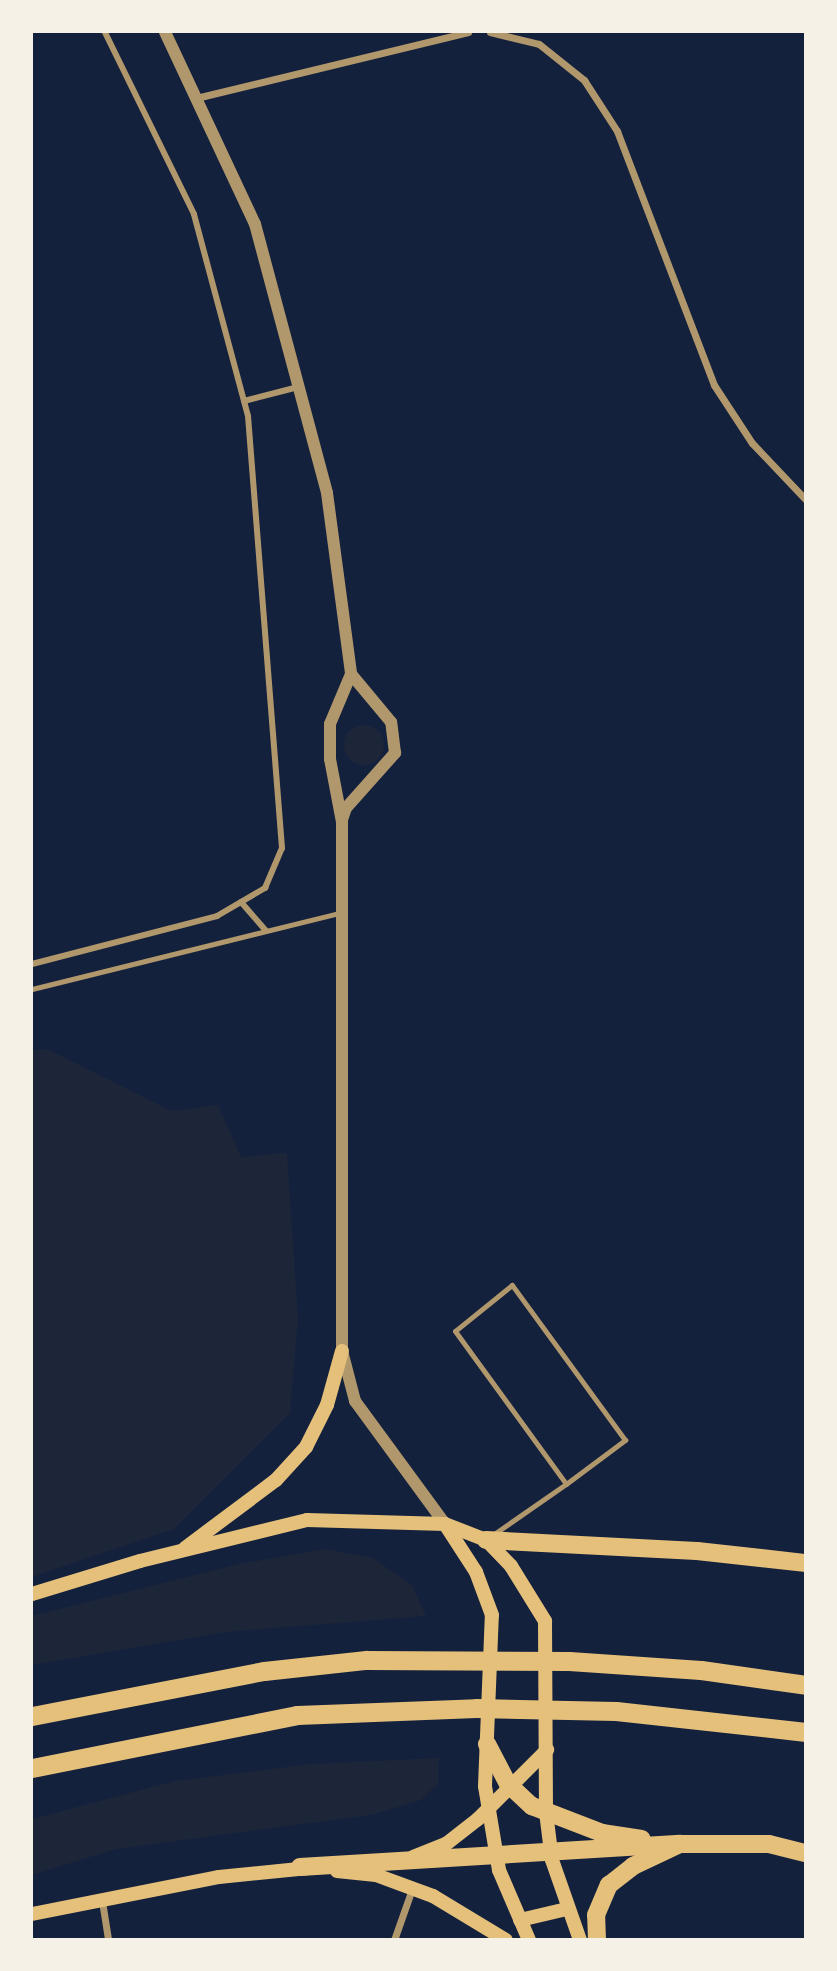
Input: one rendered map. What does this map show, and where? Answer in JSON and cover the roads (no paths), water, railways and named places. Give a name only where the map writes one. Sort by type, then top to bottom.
[{"type":"highway","points":[[32,1716],[264,1671],[366,1660],[569,1661],[701,1671],[805,1685]]},
{"type":"highway","points":[[32,1768],[65,1758],[297,1715],[476,1708],[615,1711],[802,1731]]},
{"type":"main road","points":[[180,1551],[276,1480],[306,1447],[327,1405],[342,1351]]},
{"type":"main road","points":[[32,1594],[180,1551],[307,1520],[445,1524],[486,1540],[697,1552],[806,1563]]},
{"type":"main road","points":[[445,1524],[476,1572],[492,1615],[487,1744],[489,1809],[498,1858],[529,1940]]},
{"type":"main road","points":[[486,1540],[511,1566],[545,1621],[546,1812],[551,1853],[567,1909],[580,1940]]},
{"type":"main road","points":[[487,1744],[512,1787],[546,1812],[602,1833],[680,1844]]},
{"type":"main road","points":[[402,1861],[446,1844],[489,1809],[547,1750]]},
{"type":"main road","points":[[597,1940],[596,1915],[609,1885],[633,1867],[680,1844]]},
{"type":"main road","points":[[32,1914],[219,1877],[300,1867],[498,1858],[680,1844],[769,1844],[806,1853]]},
{"type":"main road","points":[[300,1867],[376,1875],[412,1889],[506,1940]]},
{"type":"main road","points":[[520,1920],[567,1909]]},
{"type":"street","points":[[32,964],[217,916],[265,888],[282,848],[244,401],[194,214],[105,32]]},
{"type":"street","points":[[165,32],[255,224],[327,493],[351,674],[330,724],[330,759],[342,822],[342,1351],[355,1401],[445,1524]]},
{"type":"street","points":[[196,98],[468,32]]},
{"type":"street","points":[[490,32],[539,44],[583,80],[617,131],[678,302],[714,385],[751,443],[806,500]]},
{"type":"street","points":[[244,401],[298,387]]},
{"type":"street","points":[[342,822],[346,808],[379,776],[396,753],[391,722],[351,674]]},
{"type":"street","points":[[241,902],[266,931]]},
{"type":"street","points":[[394,1940],[412,1889]]},
{"type":"street","points":[[102,1900],[108,1940]]},
{"type":"lane","points":[[32,989],[342,912]]},
{"type":"lane","points":[[486,1540],[566,1484],[625,1440],[512,1284],[455,1331],[566,1484]]}]
